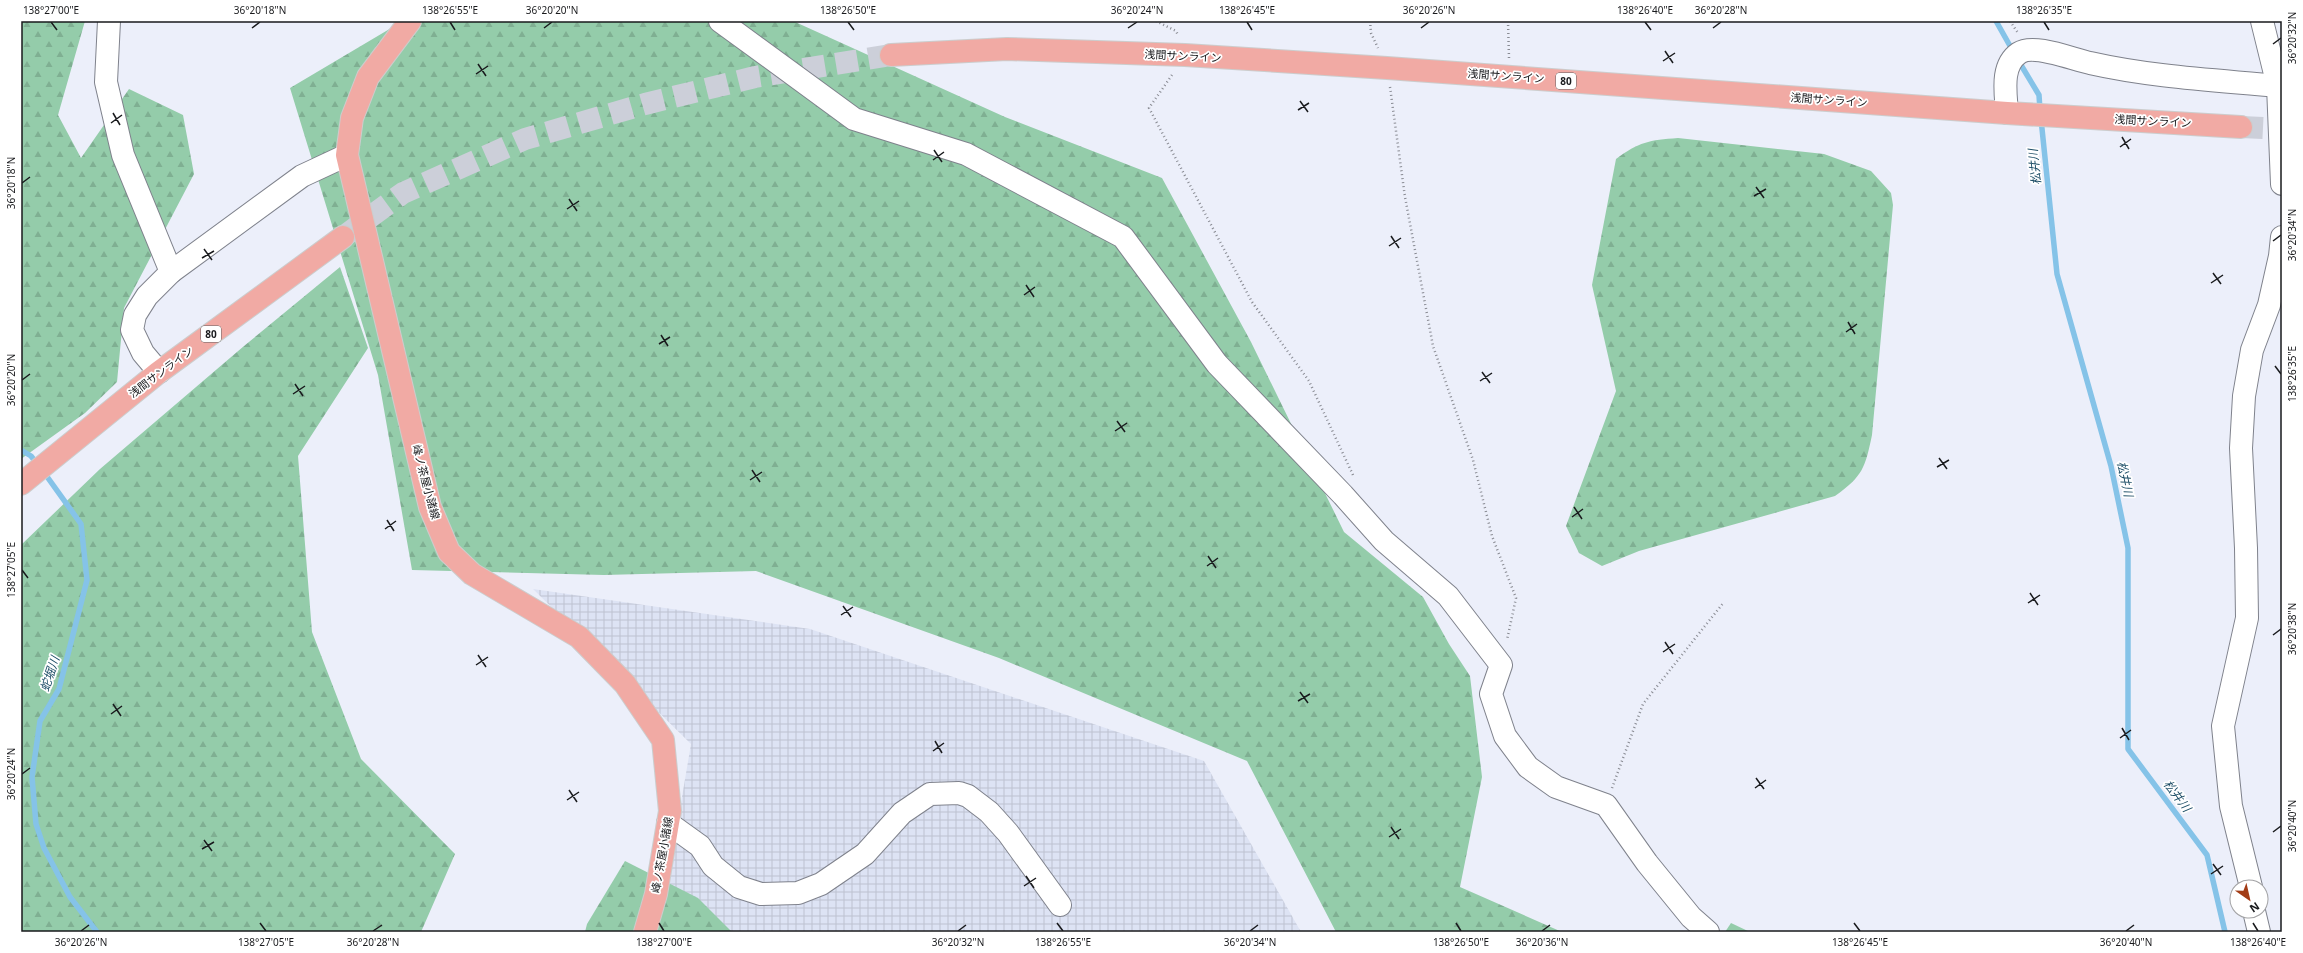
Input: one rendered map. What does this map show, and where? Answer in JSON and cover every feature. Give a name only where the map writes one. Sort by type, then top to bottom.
[{"type":"main road","name":"峰ノ茶屋小諸線","points":[[410,21],[368,77],[352,118],[347,156],[430,507],[449,552],[472,574],[579,637],[626,684],[663,740],[670,811],[656,894],[645,932]]},
{"type":"main road","name":"浅間サンライン","points":[[891,55],[1007,48],[1186,55],[2008,113],[2241,126]]},
{"type":"main road","name":"浅間サンライン","points":[[21,484],[159,372],[343,237]]},
{"type":"street","points":[[109,21],[106,82],[123,156],[171,272]]},
{"type":"street","points":[[720,21],[854,119],[966,154],[1123,237],[1217,364],[1384,541],[1448,596],[1501,665],[1491,694],[1505,736],[1528,767],[1556,787],[1606,805],[1647,863],[1691,917],[1708,932]]},
{"type":"street","points":[[2262,21],[2278,86],[2282,184]]},
{"type":"street","points":[[2008,113],[2005,79],[2008,68],[2014,57],[2021,52],[2030,50],[2050,53],[2126,71],[2278,86]]},
{"type":"street","points":[[159,372],[143,353],[132,330],[135,315],[147,296],[171,272],[302,176],[347,156]]},
{"type":"street","points":[[2249,879],[2231,806],[2223,726],[2247,618],[2246,548],[2241,448],[2244,396],[2252,350],[2269,305],[2280,256],[2282,237]]},
{"type":"street","points":[[668,823],[700,846],[713,866],[739,887],[760,894],[798,893],[821,884],[865,854],[902,813],[930,794],[959,793],[968,796],[989,812],[1008,833],[1060,905]]},
{"type":"street","points":[[2256,919],[2259,932]]},
{"type":"path","points":[[1370,21],[1371,33],[1387,68],[1405,197],[1432,346],[1473,460],[1492,536],[1516,598],[1501,665]]},
{"type":"path","points":[[1508,21],[1510,77]]},
{"type":"path","points":[[1186,55],[1149,108],[1252,302],[1309,381],[1354,478]]},
{"type":"path","points":[[1606,805],[1642,704],[1724,602]]},
{"type":"shaded area","points":[[533,589],[810,629],[1204,761],[1301,932],[659,932],[691,744]]},
{"type":"green space","points":[[21,21],[85,21],[58,115],[81,158],[129,89],[183,115],[194,174],[124,308],[117,382],[85,413],[21,459]]},
{"type":"green space","points":[[403,21],[793,21],[1005,117],[1162,178],[1251,342],[1344,532],[1423,597],[1449,644],[1470,676],[1482,777],[1460,887],[1562,932],[1336,932],[1247,761],[999,658],[756,571],[604,575],[412,570],[378,375],[290,88]]},
{"type":"green space","points":[[1678,138],[1824,154],[1871,171],[1891,193],[1893,205],[1872,435],[1865,464],[1852,483],[1835,496],[1639,551],[1602,566],[1579,553],[1566,526],[1616,391],[1592,285],[1616,159],[1638,145],[1652,141]]},
{"type":"green space","points":[[340,267],[368,348],[298,456],[312,632],[361,759],[455,854],[421,932],[21,932],[21,545],[100,469],[244,346]]},
{"type":"green space","points":[[625,861],[698,898],[732,932],[585,932],[587,924]]},
{"type":"green space","points":[[1731,923],[1750,932],[1725,932]]},
{"type":"waterway","name":"松井川","points":[[1996,21],[2014,53]]},
{"type":"waterway","name":"松井川","points":[[2018,60],[2039,95],[2040,110]]},
{"type":"waterway","name":"松井川","points":[[2041,119],[2057,274],[2111,466],[2128,548],[2128,749],[2207,855],[2225,932]]},
{"type":"waterway","name":"蛇堀川","points":[[21,450],[31,456],[38,465]]},
{"type":"waterway","name":"蛇堀川","points":[[43,471],[81,524],[87,580],[59,689],[40,721],[32,777],[36,824],[44,848],[70,897],[97,932]]},
{"type":"tunnel","points":[[343,237],[403,193],[525,139],[645,104],[755,77],[891,55]]},
{"type":"tunnel","points":[[2241,127],[2282,129]]}]
